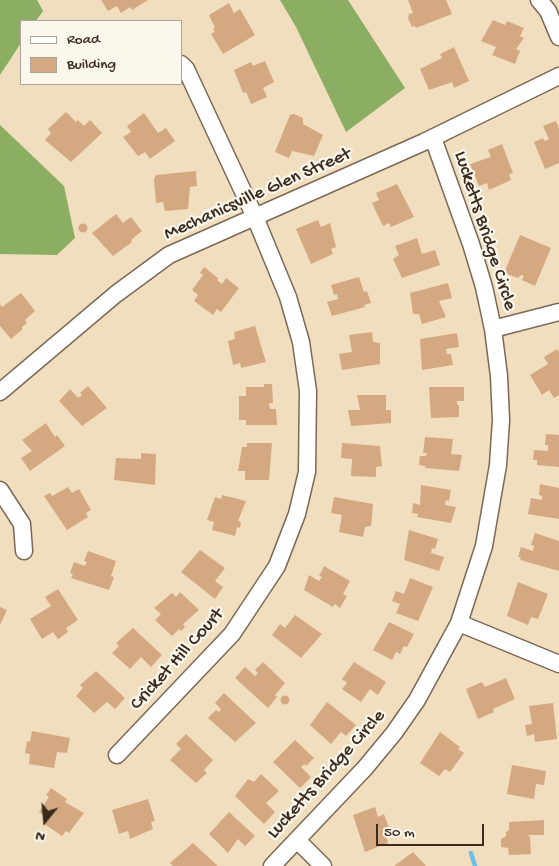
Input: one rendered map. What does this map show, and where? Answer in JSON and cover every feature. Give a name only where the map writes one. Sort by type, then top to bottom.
[{"type":"street","points":[[539,0],[548,10],[559,37]]},
{"type":"street","name":"Cricket Hill Court","points":[[117,755],[232,634],[278,566],[297,514],[307,472],[308,391],[301,342],[288,297],[254,217],[186,69],[182,65]]},
{"type":"street","name":"Mechanicsville Glen Street","points":[[0,392],[116,294],[169,255],[433,138],[559,76]]},
{"type":"street","name":"Lucketts Bridge Circle","points":[[272,866],[365,768],[394,733],[439,663],[459,623],[484,546],[498,466],[500,394],[493,329],[484,287],[471,244],[433,138]]},
{"type":"street","points":[[493,329],[559,312]]},
{"type":"street","points":[[0,490],[22,524],[24,551]]},
{"type":"street","points":[[459,623],[559,664]]},
{"type":"street","points":[[297,840],[324,866]]},
{"type":"green space","points":[[0,0],[37,0],[43,11],[37,20],[20,20],[20,45],[0,75]]},
{"type":"green space","points":[[280,0],[348,0],[405,88],[346,132],[296,27]]},
{"type":"green space","points":[[0,125],[64,186],[75,238],[57,255],[0,254]]},
{"type":"building","points":[[101,0],[148,0],[132,10],[130,7],[121,13],[117,6],[108,11]]},
{"type":"building","points":[[408,0],[446,0],[452,14],[416,28],[415,26],[412,27],[408,18],[409,14],[413,13]]},
{"type":"building","points":[[229,3],[234,13],[240,9],[255,35],[223,54],[211,34],[215,32],[213,29],[215,28],[209,15]]},
{"type":"building","points":[[493,20],[505,25],[507,21],[524,28],[520,36],[524,38],[516,49],[520,51],[515,64],[492,55],[496,47],[481,41]]},
{"type":"building","points":[[454,47],[469,81],[454,88],[452,82],[429,90],[420,69],[442,58],[440,54]]},
{"type":"building","points":[[265,61],[274,82],[263,88],[267,97],[251,104],[246,92],[243,93],[234,70],[251,62],[253,66]]},
{"type":"building","points":[[66,112],[76,122],[78,120],[84,126],[90,120],[102,133],[71,162],[45,140],[51,133],[48,129]]},
{"type":"building","points":[[144,113],[158,133],[166,128],[175,141],[150,159],[145,152],[138,156],[123,137],[131,132],[127,126]]},
{"type":"building","points":[[294,114],[303,118],[303,124],[323,135],[314,156],[292,151],[289,158],[275,152],[290,115]]},
{"type":"building","points":[[556,121],[559,129],[559,163],[545,169],[534,142],[543,138],[544,141],[549,139],[543,126]]},
{"type":"building","points":[[502,144],[513,173],[509,174],[511,180],[489,190],[487,183],[479,186],[470,164],[491,157],[488,150]]},
{"type":"building","points":[[196,171],[197,186],[190,187],[188,209],[165,211],[163,202],[156,203],[154,179],[156,175]]},
{"type":"building","points":[[397,184],[414,217],[391,227],[389,223],[383,226],[372,203],[379,200],[376,193]]},
{"type":"building","points":[[116,214],[123,223],[131,217],[142,231],[131,240],[132,242],[113,256],[92,233]]},
{"type":"building","points":[[318,220],[321,227],[330,223],[336,247],[331,249],[333,254],[311,264],[296,229]]},
{"type":"building","points":[[83,223],[88,228],[83,233],[78,228]]},
{"type":"building","points":[[520,235],[551,248],[535,286],[522,280],[524,276],[521,275],[518,278],[504,273]]},
{"type":"building","points":[[417,238],[422,254],[435,250],[440,265],[402,278],[393,259],[399,255],[395,246]]},
{"type":"building","points":[[204,267],[218,278],[217,280],[222,284],[226,278],[239,288],[221,312],[217,309],[213,315],[194,301],[198,295],[192,290],[203,275],[200,273]]},
{"type":"building","points":[[359,277],[364,292],[367,291],[371,303],[364,305],[365,307],[332,316],[327,302],[338,299],[337,294],[334,295],[331,285]]},
{"type":"building","points":[[448,283],[452,298],[439,301],[446,317],[422,324],[419,314],[413,314],[410,293]]},
{"type":"building","points":[[21,293],[35,311],[25,320],[27,323],[21,328],[23,329],[11,339],[0,326],[0,304],[2,307]]},
{"type":"building","points":[[255,326],[266,362],[241,368],[240,363],[233,365],[228,341],[235,339],[234,332]]},
{"type":"building","points":[[372,332],[373,342],[380,343],[380,364],[342,370],[339,354],[352,352],[349,335]]},
{"type":"building","points":[[457,333],[459,347],[446,349],[447,354],[451,354],[453,365],[422,370],[420,339]]},
{"type":"building","points":[[557,349],[559,352],[559,395],[554,398],[549,390],[542,395],[530,375],[548,364],[544,357]]},
{"type":"building","points":[[264,384],[272,384],[273,403],[269,403],[270,409],[276,409],[277,425],[246,425],[246,420],[239,420],[239,396],[246,396],[246,387],[264,387]]},
{"type":"building","points":[[88,386],[107,408],[82,426],[59,401],[70,389],[78,398],[82,395],[80,393]]},
{"type":"building","points":[[429,387],[464,387],[464,401],[457,401],[459,417],[431,418]]},
{"type":"building","points":[[357,395],[386,395],[386,410],[391,410],[391,423],[351,426],[348,410],[360,410]]},
{"type":"building","points":[[46,423],[55,437],[57,435],[65,446],[30,471],[21,458],[32,451],[22,440]]},
{"type":"building","points":[[546,434],[559,435],[559,467],[537,465],[537,460],[533,460],[534,450],[548,451],[548,445],[545,445]]},
{"type":"building","points":[[425,437],[453,439],[451,454],[462,455],[459,471],[425,468],[425,466],[419,465],[420,456],[426,456],[427,453],[423,453]]},
{"type":"building","points":[[247,443],[272,443],[269,480],[245,480],[245,471],[238,471],[242,447],[247,447]]},
{"type":"building","points":[[342,443],[380,446],[382,466],[376,467],[376,477],[351,476],[352,459],[341,458]]},
{"type":"building","points":[[141,453],[156,454],[155,485],[114,480],[116,458],[141,459]]},
{"type":"building","points":[[540,484],[559,488],[559,519],[528,514],[531,498],[542,500],[542,496],[539,495]]},
{"type":"building","points":[[421,485],[451,490],[449,501],[446,500],[445,505],[456,507],[451,523],[417,517],[418,514],[412,513],[413,503],[420,505]]},
{"type":"building","points":[[68,487],[72,493],[79,489],[91,510],[86,513],[88,517],[67,530],[44,496],[50,493],[52,496]]},
{"type":"building","points":[[222,495],[246,501],[238,521],[241,522],[240,528],[237,527],[235,536],[212,530],[214,522],[207,520],[215,497],[221,499]]},
{"type":"building","points":[[334,497],[373,504],[371,526],[365,527],[363,537],[339,532],[342,515],[331,513]]},
{"type":"building","points":[[409,530],[438,539],[435,549],[432,548],[431,553],[444,557],[439,571],[404,560]]},
{"type":"building","points":[[535,533],[559,541],[559,571],[520,560],[521,557],[518,557],[521,547],[533,551],[534,546],[531,545]]},
{"type":"building","points":[[200,550],[225,568],[215,581],[223,587],[215,599],[181,572]]},
{"type":"building","points":[[88,551],[116,561],[111,576],[114,577],[109,590],[71,578],[73,574],[70,573],[74,562],[85,566],[87,562],[84,561]]},
{"type":"building","points":[[324,566],[350,581],[343,594],[347,596],[340,608],[335,604],[333,607],[304,590],[309,575],[319,581],[322,577],[319,576]]},
{"type":"building","points":[[410,578],[433,587],[418,621],[396,613],[400,604],[392,601],[396,591],[404,594]]},
{"type":"building","points":[[518,582],[548,594],[538,619],[531,617],[528,625],[507,616]]},
{"type":"building","points":[[58,589],[78,620],[66,628],[68,632],[58,639],[53,632],[42,639],[30,619],[51,606],[45,597]]},
{"type":"building","points":[[180,592],[199,610],[183,624],[185,627],[181,631],[179,629],[172,636],[155,620],[161,614],[154,608],[172,593],[176,597]]},
{"type":"building","points":[[0,607],[7,610],[0,625]]},
{"type":"building","points":[[295,615],[322,634],[301,658],[272,635],[280,624],[285,628]]},
{"type":"building","points":[[389,622],[414,634],[407,647],[404,646],[400,654],[396,652],[392,660],[373,650]]},
{"type":"building","points":[[133,628],[162,655],[151,667],[141,657],[130,669],[112,653],[119,646],[116,643]]},
{"type":"building","points":[[263,662],[285,683],[275,695],[277,697],[268,708],[235,678],[245,667],[255,676],[258,673],[255,670]]},
{"type":"building","points":[[354,662],[386,682],[378,695],[370,689],[361,702],[342,689],[347,683],[342,679]]},
{"type":"building","points":[[96,671],[125,698],[115,709],[107,702],[94,713],[76,696],[83,688],[80,685]]},
{"type":"building","points":[[506,678],[515,699],[493,709],[494,712],[478,719],[466,689],[482,682],[485,687]]},
{"type":"building","points":[[224,693],[256,723],[235,742],[208,718],[216,710],[219,712],[221,709],[215,703]]},
{"type":"building","points":[[285,695],[290,700],[285,705],[280,700]]},
{"type":"building","points":[[327,702],[356,725],[346,736],[341,732],[331,744],[310,725]]},
{"type":"building","points":[[553,703],[557,739],[535,742],[534,734],[527,736],[525,725],[532,724],[529,706]]},
{"type":"building","points":[[32,731],[70,738],[67,753],[57,752],[54,768],[29,764],[30,754],[25,753],[27,741],[30,742]]},
{"type":"building","points":[[440,732],[460,747],[458,749],[464,753],[450,772],[445,769],[439,776],[420,763]]},
{"type":"building","points":[[186,734],[213,760],[204,770],[207,773],[196,783],[170,760],[181,749],[176,744]]},
{"type":"building","points":[[295,740],[314,758],[306,766],[305,764],[301,767],[311,777],[300,788],[273,762]]},
{"type":"building","points":[[512,765],[546,771],[544,785],[536,784],[534,799],[507,794]]},
{"type":"building","points":[[261,774],[279,791],[266,803],[275,812],[264,824],[235,796],[248,779],[254,782]]},
{"type":"building","points":[[51,788],[67,799],[65,802],[84,813],[69,833],[66,831],[62,836],[43,823],[47,818],[39,812],[49,797],[46,795]]},
{"type":"building","points":[[148,799],[155,821],[151,822],[153,829],[130,839],[128,831],[119,834],[112,810]]},
{"type":"building","points":[[375,807],[378,817],[384,814],[389,828],[385,833],[388,843],[365,852],[353,815]]},
{"type":"building","points":[[229,812],[255,836],[245,846],[238,839],[228,853],[209,834]]},
{"type":"building","points":[[544,820],[544,835],[528,835],[530,837],[531,854],[509,855],[508,848],[501,847],[501,839],[506,836],[506,832],[509,830],[509,822]]},
{"type":"building","points":[[193,843],[218,866],[173,866],[170,863]]},
{"type":"building","points":[[413,852],[426,866],[394,866]]},
{"type":"waterway","points":[[471,853],[475,866]]}]
